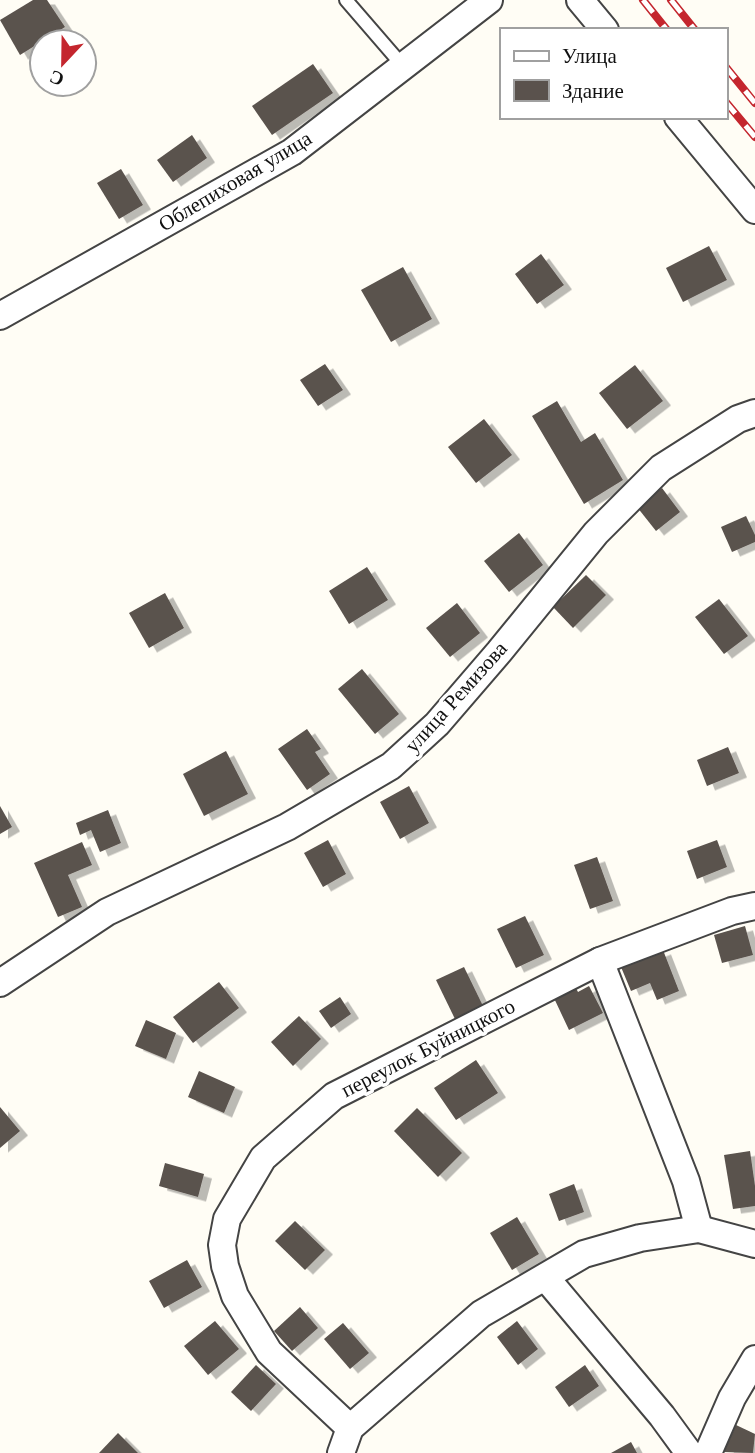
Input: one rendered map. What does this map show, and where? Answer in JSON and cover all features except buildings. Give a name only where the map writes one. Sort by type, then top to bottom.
[{"type":"street","name":"Облепиховая улица","points":[[0,316],[292,152],[489,0]]},
{"type":"street","points":[[580,0],[603,28]]},
{"type":"street","points":[[680,119],[755,210]]},
{"type":"street","name":"улица Ремизова","points":[[0,983],[107,912],[287,827],[391,766],[437,724],[596,533],[661,468],[738,419],[755,413]]},
{"type":"street","name":"переулок Буйницкого","points":[[350,1428],[269,1352],[235,1296],[225,1266],[222,1245],[227,1219],[263,1158],[334,1096],[600,961],[732,911],[755,906]]},
{"type":"street","points":[[600,961],[686,1181],[699,1229]]},
{"type":"street","points":[[341,1453],[350,1428],[481,1314],[584,1254],[640,1238],[699,1229],[755,1244]]},
{"type":"street","points":[[546,1278],[690,1453]]},
{"type":"street","points":[[708,1453],[732,1398],[755,1359]]},
{"type":"lane","points":[[346,0],[403,66]]},
{"type":"railway","points":[[643,0],[665,28]]},
{"type":"railway","points":[[671,0],[693,28]]},
{"type":"railway","points":[[727,68],[755,103]]},
{"type":"railway","points":[[727,103],[755,137]]}]
